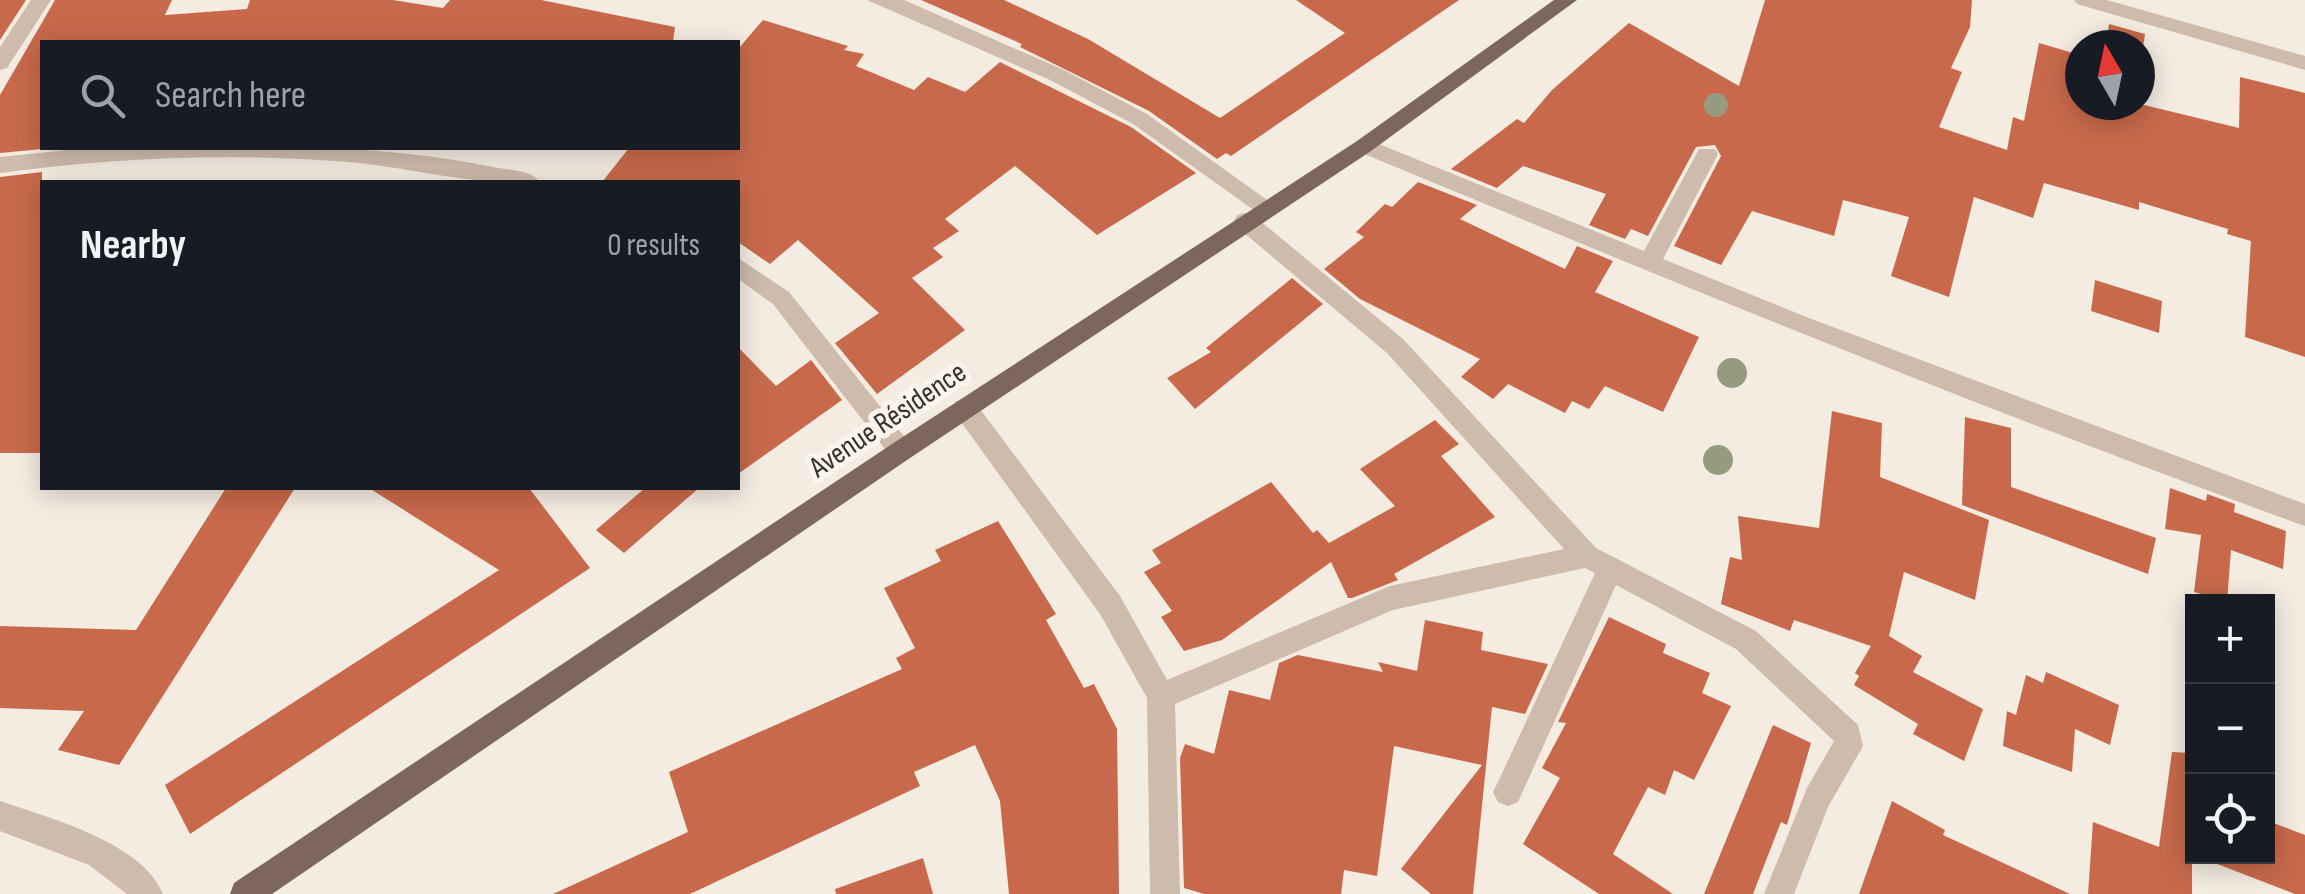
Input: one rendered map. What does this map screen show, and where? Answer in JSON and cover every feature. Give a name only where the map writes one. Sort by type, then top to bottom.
[{"type":"main road","name":"Avenue Résidence","points":[[245,894],[282,882],[900,450],[1364,146],[1567,0]]},
{"type":"street","points":[[0,63],[40,0]]},
{"type":"street","points":[[2084,0],[2305,63]]},
{"type":"street","points":[[890,1],[1058,75],[1140,119],[1255,214],[1395,346],[1598,563],[1746,640],[1848,735],[1849,746],[1816,798],[1780,894]]},
{"type":"street","points":[[1364,146],[1801,325],[2305,515]]},
{"type":"street","points":[[0,165],[149,153],[255,150],[384,159],[516,180]]},
{"type":"street","points":[[1649,263],[1706,154]]},
{"type":"street","points":[[740,268],[781,298],[900,450]]},
{"type":"street","points":[[965,408],[1110,605],[1160,696],[1165,894]]},
{"type":"street","points":[[1160,696],[1390,598],[1598,563]]},
{"type":"street","points":[[1508,792],[1598,563]]},
{"type":"street","points":[[0,816],[86,848],[139,882],[148,894]]},
{"type":"building","points":[[0,0],[26,0],[0,40]]},
{"type":"building","points":[[55,0],[172,0],[165,15],[247,9],[250,0],[393,0],[443,8],[450,0],[541,0],[675,27],[673,40],[40,40],[40,149],[0,153],[0,95]]},
{"type":"building","points":[[921,0],[1004,0],[1088,39],[1220,118],[1345,33],[1296,0],[1459,0],[1231,156],[1226,153],[1217,159],[1149,111],[1020,47],[1022,44]]},
{"type":"building","points":[[1765,0],[1972,0],[1970,27],[1951,68],[1962,72],[1939,127],[2007,150],[2013,117],[2024,121],[2039,43],[2065,51],[2065,120],[2155,120],[2155,108],[2239,128],[2240,77],[2305,93],[2305,357],[2245,337],[2251,241],[2227,234],[2228,229],[2139,202],[2139,210],[2044,183],[2033,218],[1974,197],[1949,297],[1891,276],[1909,217],[1843,200],[1834,236],[1752,211],[1721,265],[1674,246],[1721,156],[1715,145],[1696,147],[1648,236],[1631,229],[1625,239],[1589,225],[1606,194],[1523,166],[1497,188],[1451,169],[1517,119],[1524,123],[1552,90],[1629,23],[1739,86]]},
{"type":"building","points":[[763,20],[848,46],[844,50],[864,54],[856,66],[914,90],[928,77],[965,92],[1000,62],[1131,127],[1196,173],[1097,235],[1015,166],[945,219],[959,231],[933,248],[943,257],[912,278],[965,330],[877,394],[835,343],[879,313],[798,240],[770,264],[740,243],[740,180],[604,180],[627,150],[740,150],[740,47]]},
{"type":"building","points":[[2109,24],[2131,30],[2108,30]]},
{"type":"building","points":[[42,172],[40,453],[0,453],[0,177]]},
{"type":"building","points":[[1418,182],[1477,205],[1460,219],[1565,269],[1577,246],[1613,261],[1595,292],[1699,337],[1663,412],[1605,386],[1589,409],[1572,401],[1565,413],[1508,384],[1493,399],[1461,377],[1480,359],[1360,299],[1324,269],[1364,237],[1356,232],[1385,204],[1392,207]]},
{"type":"building","points":[[1292,278],[1323,304],[1195,409],[1167,378],[1211,352],[1206,348]]},
{"type":"building","points":[[2095,280],[2162,301],[2159,333],[2091,311]]},
{"type":"building","points":[[740,349],[776,386],[811,360],[842,400],[740,473]]},
{"type":"building","points":[[1832,411],[1882,423],[1880,477],[1989,520],[1975,600],[1904,572],[1889,636],[1922,656],[1913,672],[1983,709],[1964,761],[1913,734],[1918,724],[1854,685],[1859,676],[1855,673],[1871,646],[1794,620],[1790,631],[1721,604],[1730,557],[1742,560],[1738,516],[1819,528]]},
{"type":"building","points":[[1965,417],[2011,428],[2011,487],[2156,538],[2148,574],[1962,505]]},
{"type":"building","points":[[1435,420],[1459,444],[1441,456],[1495,517],[1394,574],[1398,580],[1352,598],[1348,598],[1331,562],[1222,640],[1184,651],[1161,617],[1172,611],[1144,572],[1161,563],[1152,550],[1271,482],[1313,533],[1317,530],[1329,543],[1395,506],[1360,469]]},
{"type":"building","points":[[2170,488],[2206,501],[2207,494],[2235,504],[2234,512],[2286,531],[2283,569],[2231,550],[2228,594],[2194,592],[2201,535],[2165,529]]},
{"type":"building","points":[[225,490],[294,490],[119,765],[58,750],[84,711],[0,708],[0,626],[136,630]]},
{"type":"building","points":[[372,490],[531,490],[590,568],[190,834],[165,785],[499,570]]},
{"type":"building","points":[[643,490],[697,490],[624,553],[596,530]]},
{"type":"building","points":[[998,521],[1056,614],[1046,620],[1084,688],[1094,684],[1117,729],[1119,894],[1009,894],[1000,801],[975,745],[914,772],[920,786],[690,894],[553,894],[688,832],[669,772],[902,669],[896,658],[915,648],[884,588],[941,561],[935,550]]},
{"type":"building","points":[[1609,617],[1666,644],[1663,653],[1710,673],[1702,693],[1731,706],[1694,780],[1674,770],[1665,795],[1648,787],[1613,854],[1673,894],[1599,894],[1523,844],[1560,778],[1542,768],[1566,723],[1558,722]]},
{"type":"building","points":[[1425,620],[1483,632],[1481,650],[1548,664],[1525,714],[1492,707],[1473,894],[1431,894],[1401,869],[1482,765],[1394,746],[1377,876],[1344,870],[1341,894],[1204,894],[1184,888],[1180,758],[1185,744],[1214,754],[1229,690],[1270,700],[1279,663],[1298,655],[1383,672],[1378,662],[1417,671]]},
{"type":"building","points":[[2046,672],[2119,705],[2110,745],[2075,729],[2072,772],[2003,746],[2007,711],[2016,715],[2026,675],[2043,683]]},
{"type":"building","points":[[1773,725],[1811,743],[1787,825],[1781,822],[1753,894],[1704,894]]},
{"type":"building","points":[[2172,752],[2185,753],[2185,864],[2192,864],[2192,894],[2088,894],[2093,822],[2159,847]]},
{"type":"building","points":[[1892,801],[1945,830],[1943,835],[2070,894],[1859,894]]},
{"type":"building","points":[[2275,824],[2305,835],[2305,894],[2295,894],[2217,864],[2275,864]]},
{"type":"building","points":[[923,858],[933,894],[836,894],[835,889]]}]
